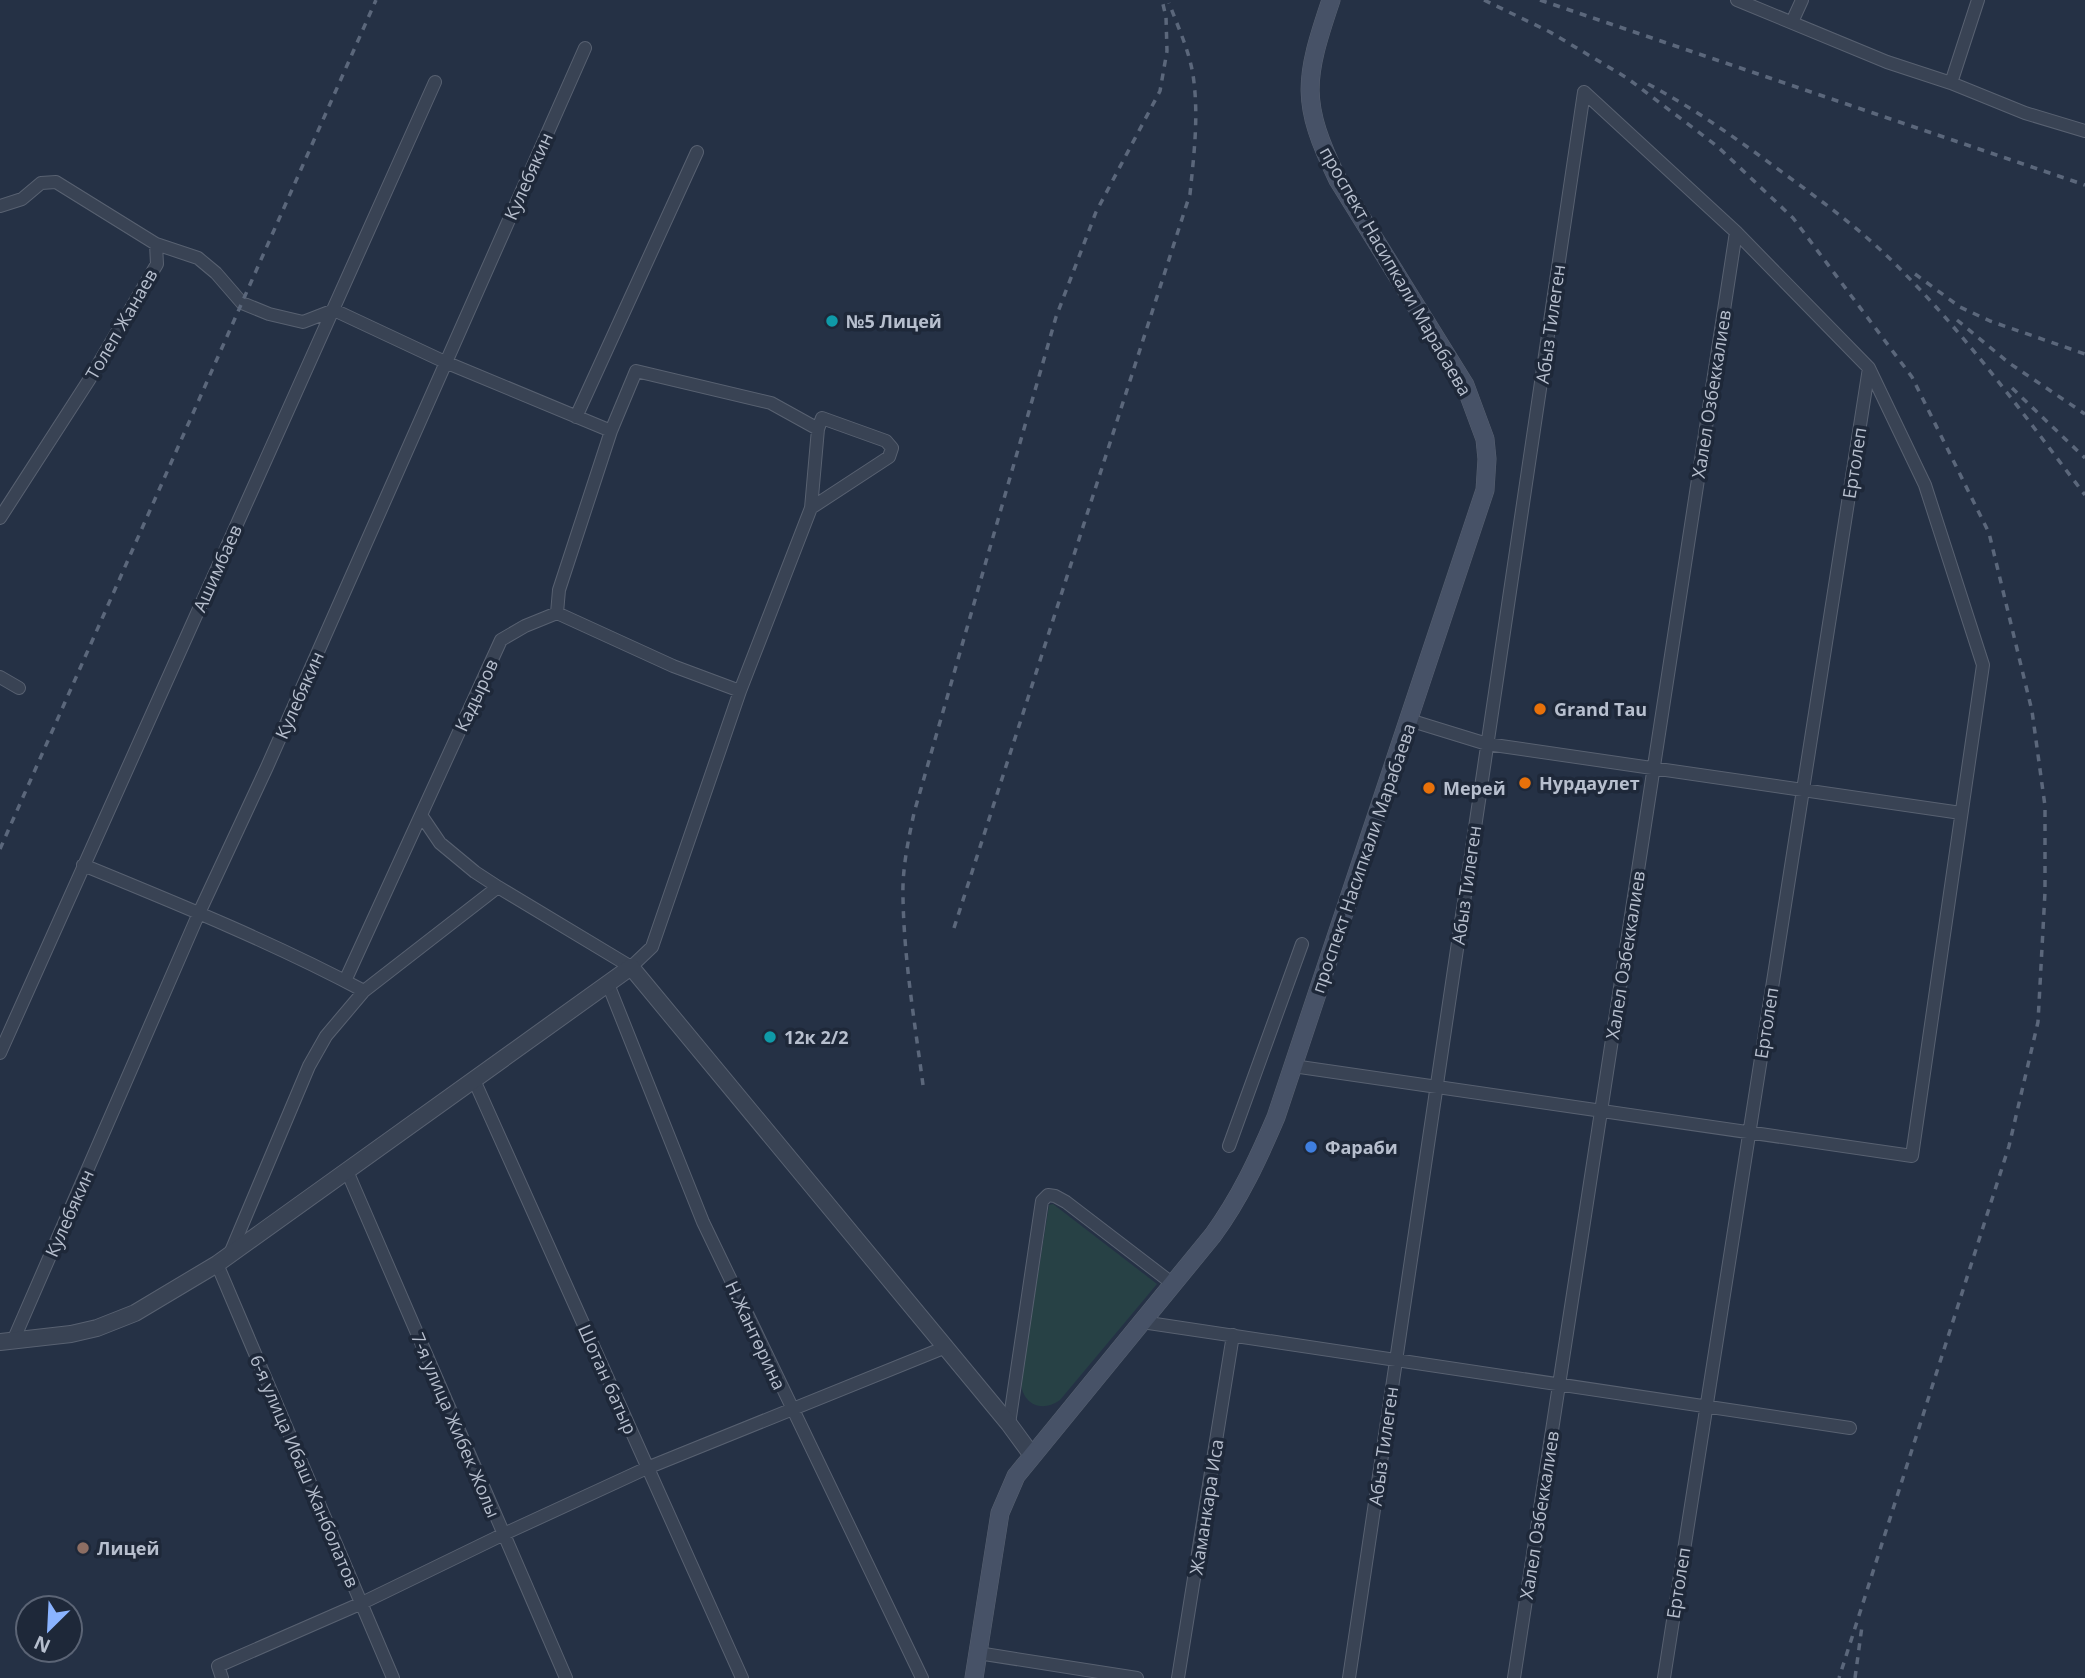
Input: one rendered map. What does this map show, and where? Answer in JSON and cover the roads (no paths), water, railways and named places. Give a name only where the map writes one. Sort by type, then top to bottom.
[{"type":"main road","name":"проспект Насипкали Марабаева","points":[[974,1678],[1000,1513],[1016,1476],[1031,1454],[1213,1235],[1241,1194],[1276,1117],[1485,490],[1486,449],[1478,415],[1465,385],[1338,180],[1320,144],[1311,113],[1309,85],[1314,52],[1331,0]]},
{"type":"street","points":[[1737,0],[1887,62],[1951,83],[2025,113],[2085,131]]},
{"type":"street","points":[[1792,22],[1802,0]]},
{"type":"street","points":[[1951,83],[1978,0]]},
{"type":"street","name":"Кулебякин","points":[[6,1342],[267,767],[585,48]]},
{"type":"street","name":"Ашимбаев","points":[[0,1053],[435,82]]},
{"type":"street","name":"Абыз Тилеген","points":[[1349,1678],[1584,92],[1736,232]]},
{"type":"street","points":[[576,417],[697,152]]},
{"type":"street","name":"Толеп Жанаев","points":[[0,206],[22,199],[40,183],[56,182],[156,244],[157,264],[89,380],[0,518]]},
{"type":"street","points":[[1293,1066],[1912,1156],[1983,665],[1925,485],[1869,368],[1736,232]]},
{"type":"street","name":"Халел Озбеккалиев","points":[[1514,1678],[1736,232]]},
{"type":"street","points":[[156,244],[198,258],[216,273],[242,303],[269,314],[303,322],[334,310],[445,362],[611,431]]},
{"type":"street","name":"Ертолеп","points":[[1664,1678],[1869,368]]},
{"type":"street","points":[[740,691],[673,666],[557,613],[559,590],[611,431],[636,371],[771,403],[818,429]]},
{"type":"street","points":[[6,1342],[97,1328],[135,1313],[223,1260],[608,984],[652,947],[740,691],[811,508],[818,429],[822,418],[886,441],[892,448],[889,457],[811,508]]},
{"type":"street","name":"Кадыров","points":[[345,981],[501,640],[557,613]]},
{"type":"street","points":[[0,677],[19,688]]},
{"type":"street","points":[[1409,720],[1487,744],[1961,813]]},
{"type":"street","points":[[421,815],[440,843],[475,872],[631,967],[1031,1454]]},
{"type":"street","points":[[83,865],[199,913],[364,991]]},
{"type":"street","points":[[223,1260],[309,1066],[326,1036],[364,991],[498,887]]},
{"type":"street","points":[[1229,1146],[1302,944]]},
{"type":"street","name":"Н.Жантөрина","points":[[608,984],[703,1222],[922,1678]]},
{"type":"street","name":"Шотан батыр","points":[[474,1080],[742,1678]]},
{"type":"street","name":"7-я улица Жибек Жолы","points":[[347,1171],[566,1678]]},
{"type":"street","points":[[1009,1424],[1042,1201],[1048,1195],[1066,1202],[1174,1284]]},
{"type":"street","name":"6-я улица Ибаш Жанболатов","points":[[223,1260],[393,1678]]},
{"type":"street","points":[[1142,1322],[1850,1428]]},
{"type":"street","name":"Жаманкара Иса","points":[[1178,1678],[1233,1335]]},
{"type":"street","points":[[220,1672],[647,1468],[946,1348]]},
{"type":"street","points":[[978,1653],[1137,1678]]},
{"type":"railway","points":[[0,849],[376,0]]},
{"type":"railway","points":[[923,1085],[908,968],[903,898],[904,866],[914,813],[1056,317],[1096,212],[1160,91],[1167,51],[1166,17],[1162,0]]},
{"type":"railway","points":[[1484,0],[1550,32],[1627,78],[1717,146],[1793,218],[1912,377],[1989,533],[2032,711],[2045,806],[2045,892],[2038,1022],[2009,1146],[1839,1678]]},
{"type":"railway","points":[[1540,0],[2085,185]]},
{"type":"railway","points":[[954,928],[1190,194],[1195,134],[1195,90],[1189,57],[1169,3]]},
{"type":"railway","points":[[1648,84],[1752,151],[1832,209],[1890,259],[1975,353],[2085,495]]},
{"type":"railway","points":[[1915,274],[1960,307],[1990,321],[2085,354]]},
{"type":"railway","points":[[1957,320],[2009,363],[2085,414]]},
{"type":"railway","points":[[2012,388],[2085,458]]},
{"type":"railway","points":[[1855,1678],[1862,1626]]},
{"type":"place","name":"№5 Лицей","points":[[832,321]]},
{"type":"place","name":"Grand Tau","points":[[1540,709]]},
{"type":"place","name":"Нурдаулет","points":[[1525,783]]},
{"type":"place","name":"Мерей","points":[[1429,788]]},
{"type":"place","name":"12к 2/2","points":[[770,1037]]},
{"type":"place","name":"Фараби","points":[[1311,1147]]},
{"type":"place","name":"Лицей","points":[[83,1548]]}]
